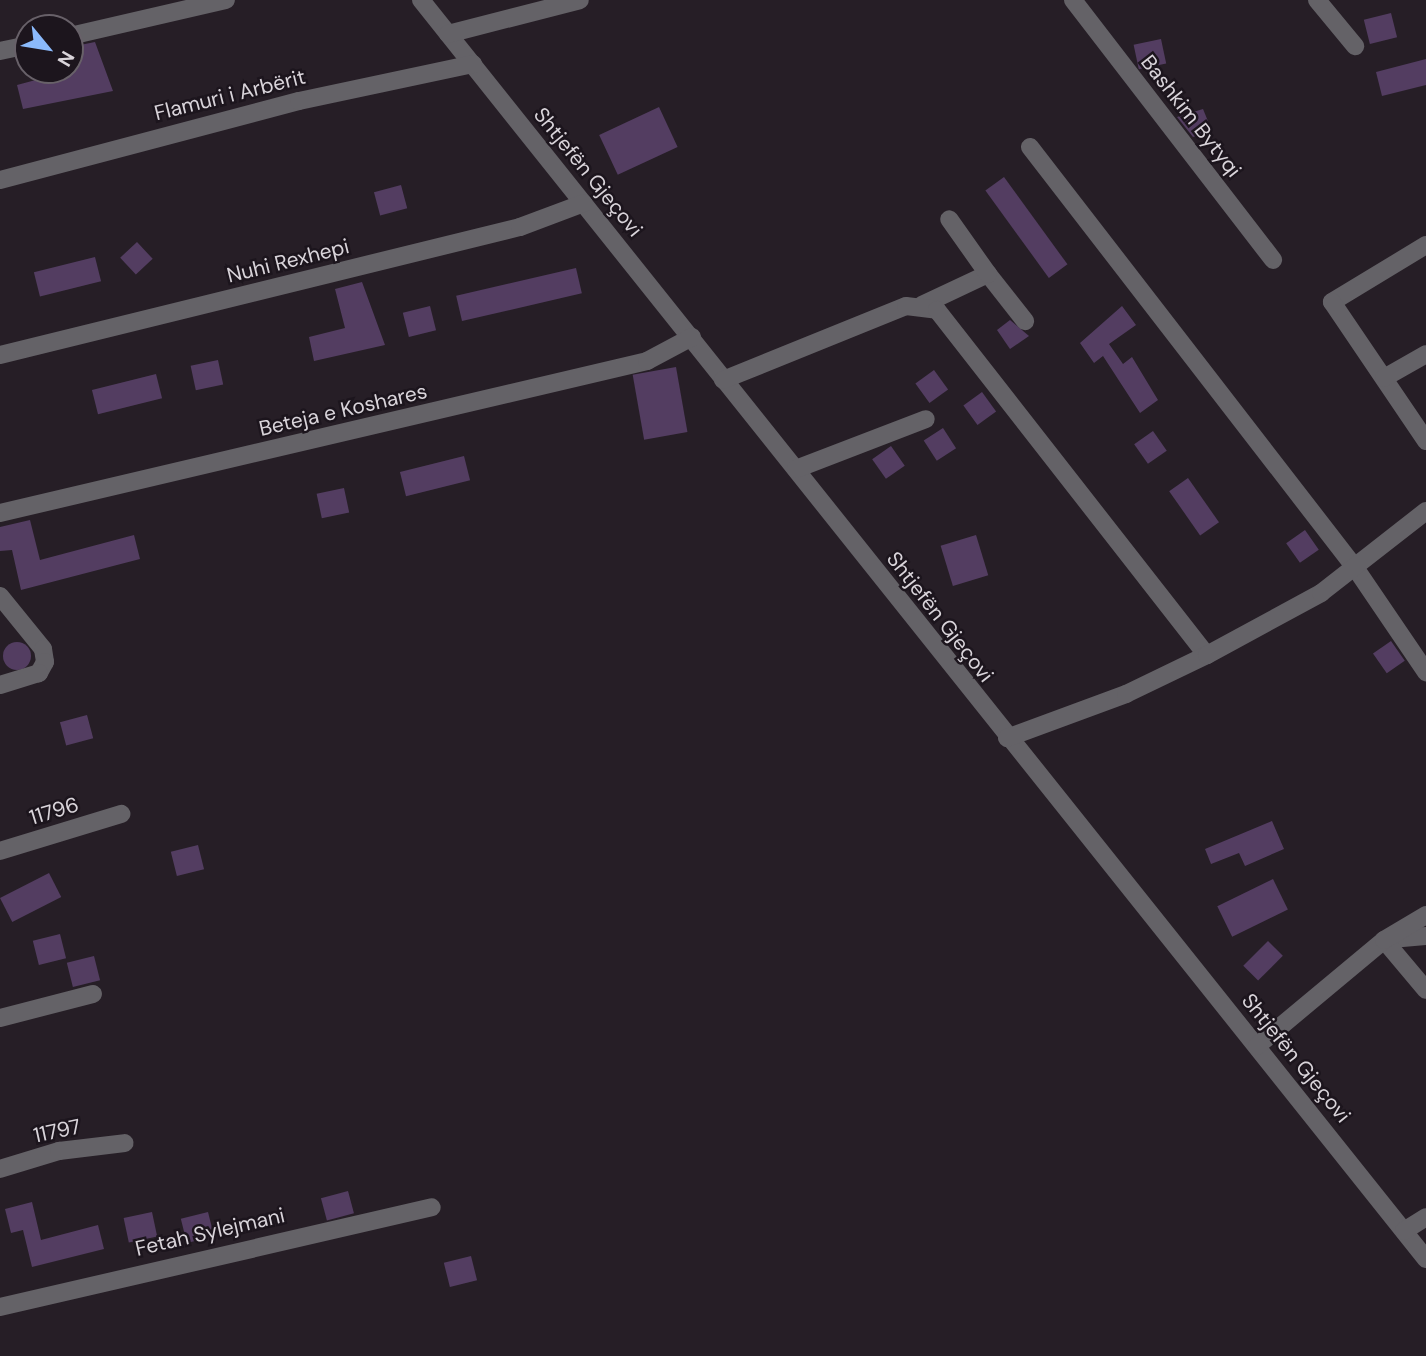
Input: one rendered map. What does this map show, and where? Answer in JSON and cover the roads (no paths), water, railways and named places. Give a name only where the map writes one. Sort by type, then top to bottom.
[{"type":"street","points":[[84,33],[226,0]]},
{"type":"street","name":"Shtjefën Gjeçovi","points":[[421,0],[1007,738],[1426,1259]]},
{"type":"street","points":[[448,34],[580,0]]},
{"type":"street","name":"Bashkim Bytyqi","points":[[1073,0],[1273,260]]},
{"type":"street","points":[[1317,0],[1355,46]]},
{"type":"street","name":"Flamuri i Arbërit","points":[[0,180],[299,101],[473,64]]},
{"type":"street","points":[[1030,147],[1356,569],[1426,673]]},
{"type":"street","name":"Nuhi Rexhepi","points":[[0,355],[520,227],[583,202]]},
{"type":"street","points":[[948,219],[1025,321]]},
{"type":"street","points":[[1426,245],[1332,302],[1426,441]]},
{"type":"street","points":[[723,380],[885,313],[922,305],[988,274]]},
{"type":"street","points":[[922,305],[950,324],[1207,655]]},
{"type":"street","name":"Beteja e Koshares","points":[[0,513],[647,361],[691,337]]},
{"type":"street","points":[[1384,378],[1426,354]]},
{"type":"street","points":[[796,469],[926,419]]},
{"type":"street","points":[[1007,738],[1126,694],[1207,655],[1356,569],[1426,510]]},
{"type":"street","points":[[0,596],[43,649],[45,662],[39,673],[0,685]]},
{"type":"street","name":"11796","points":[[0,851],[121,814]]},
{"type":"street","points":[[1257,1046],[1384,940],[1426,915]]},
{"type":"street","points":[[1384,940],[1426,936]]},
{"type":"street","points":[[1384,940],[1426,990]]},
{"type":"street","points":[[0,1018],[93,994]]},
{"type":"street","name":"11797","points":[[0,1169],[59,1151],[125,1143]]},
{"type":"street","name":"Fetah Sylejmani","points":[[0,1307],[432,1207]]},
{"type":"street","points":[[1404,1231],[1426,1217]]}]
